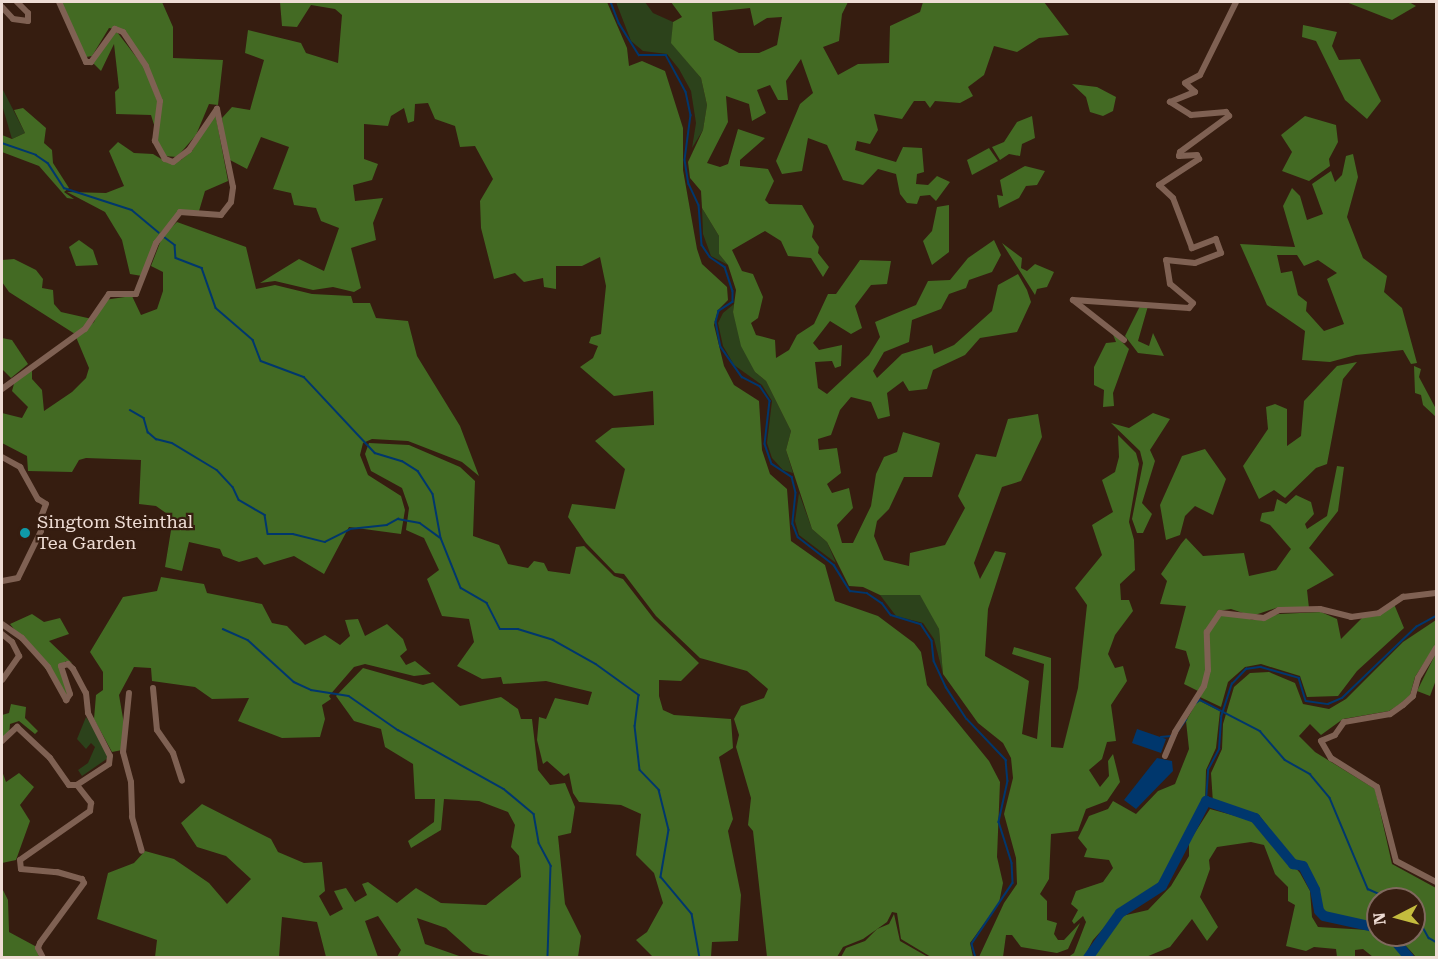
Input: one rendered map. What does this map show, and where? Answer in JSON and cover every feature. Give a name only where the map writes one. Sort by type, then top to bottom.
[{"type":"street","points":[[2,7],[13,19],[28,21],[28,13],[17,2]]},
{"type":"street","points":[[2,389],[85,329],[109,294],[136,294],[156,243],[180,212],[221,215],[231,202],[233,187],[217,109],[189,150],[173,162],[165,159],[155,141],[160,101],[146,66],[123,32],[114,29],[92,62],[86,62],[59,2]]},
{"type":"street","points":[[1124,340],[1073,300],[1189,308],[1192,303],[1170,284],[1166,260],[1195,263],[1221,253],[1222,246],[1216,239],[1192,248],[1173,198],[1159,185],[1199,159],[1197,155],[1179,156],[1180,152],[1229,116],[1226,112],[1191,115],[1170,102],[1195,92],[1185,83],[1203,70],[1236,2]]},
{"type":"street","points":[[2,457],[20,467],[38,499],[46,504],[40,520],[41,531],[18,578],[2,581]]},
{"type":"street","points":[[1165,756],[1174,732],[1204,686],[1208,670],[1207,632],[1220,613],[1264,618],[1279,610],[1320,609],[1351,617],[1379,613],[1404,597],[1437,593]]},
{"type":"street","points":[[2,624],[22,638],[48,667],[66,700],[70,694],[63,664],[73,669],[86,693],[88,713],[110,756],[109,764],[77,786],[69,785],[50,758],[17,727],[2,741]]},
{"type":"street","points":[[2,634],[12,642],[19,656],[2,680]]},
{"type":"street","points":[[1436,883],[1396,861],[1377,787],[1330,758],[1321,741],[1335,735],[1344,722],[1390,714],[1403,705],[1413,696],[1418,678],[1437,648]]},
{"type":"street","points":[[153,688],[157,730],[173,753],[182,781]]},
{"type":"street","points":[[129,693],[123,752],[131,782],[132,817],[142,851]]},
{"type":"street","points":[[43,957],[38,948],[40,943],[84,883],[82,879],[25,870],[19,865],[46,840],[78,823],[90,812],[91,803],[77,786]]},
{"type":"green space","points":[[61,2],[162,2],[173,27],[173,58],[223,60],[218,105],[209,104],[196,135],[177,157],[164,156],[157,142],[162,100],[124,30],[109,28],[92,56],[86,57]]},
{"type":"green space","points":[[280,2],[607,2],[627,48],[629,66],[642,61],[665,71],[683,128],[683,170],[697,249],[702,264],[727,287],[728,300],[718,310],[714,325],[724,366],[734,385],[759,401],[762,450],[770,474],[787,489],[791,541],[825,565],[835,601],[878,616],[914,643],[921,652],[927,685],[989,761],[1000,782],[997,857],[1003,883],[999,903],[970,943],[973,957],[931,957],[901,939],[897,913],[892,912],[887,922],[863,939],[843,947],[837,957],[767,957],[753,831],[748,825],[751,798],[736,747],[739,735],[734,719],[741,706],[764,698],[768,689],[747,671],[700,658],[656,616],[624,574],[615,573],[586,543],[568,517],[572,504],[615,509],[625,469],[595,441],[612,428],[654,425],[653,391],[614,396],[580,367],[593,358],[598,346],[589,343],[591,337],[601,334],[606,286],[600,257],[582,266],[556,266],[556,289],[544,287],[543,278],[524,282],[515,273],[494,279],[481,228],[480,201],[493,179],[475,146],[460,147],[455,126],[435,119],[428,103],[415,104],[414,121],[408,123],[404,108],[391,116],[388,126],[364,124],[364,159],[378,164],[372,180],[353,185],[355,201],[383,198],[373,223],[376,240],[351,248],[361,288],[354,292],[333,287],[313,290],[275,281],[260,283],[299,259],[324,271],[339,228],[321,221],[316,208],[294,205],[291,193],[273,189],[289,147],[261,137],[247,169],[230,160],[224,139],[222,118],[232,107],[250,110],[264,60],[245,53],[248,30],[301,43],[306,53],[338,63],[342,15],[335,9],[311,5],[297,27],[282,26]]},
{"type":"green space","points":[[616,2],[645,2],[653,13],[673,22],[672,43],[701,78],[707,105],[703,130],[692,148],[696,123],[691,91],[679,69],[667,54],[643,51],[631,41]]},
{"type":"green space","points":[[671,2],[848,2],[842,14],[839,41],[823,47],[838,75],[858,64],[889,63],[890,26],[920,12],[923,2],[1044,2],[1069,35],[1039,38],[1017,52],[994,46],[984,75],[968,87],[973,96],[960,103],[935,101],[930,108],[925,101],[914,101],[902,119],[874,114],[878,130],[870,144],[857,141],[855,150],[896,162],[903,147],[922,148],[924,172],[917,174],[916,184],[928,185],[937,176],[950,182],[936,201],[930,195],[920,196],[917,204],[907,203],[900,194],[896,174],[878,169],[863,185],[843,180],[827,145],[808,138],[802,171],[782,174],[776,161],[800,104],[813,93],[801,59],[786,81],[788,100],[778,100],[770,85],[757,90],[766,113],[752,121],[749,104],[726,96],[728,122],[707,163],[720,167],[728,164],[738,129],[765,138],[740,160],[740,166],[768,169],[774,181],[765,200],[769,204],[802,205],[814,226],[812,237],[819,247],[818,253],[829,267],[823,277],[811,258],[788,256],[781,241],[765,231],[732,250],[742,271],[753,274],[763,297],[758,318],[751,323],[756,335],[775,340],[776,358],[789,350],[797,335],[814,324],[828,294],[836,294],[860,260],[891,261],[887,284],[871,285],[855,306],[862,328],[851,334],[830,321],[813,343],[819,350],[842,345],[841,366],[835,368],[832,361],[815,362],[818,388],[827,394],[869,355],[880,337],[875,322],[916,305],[928,281],[950,280],[968,258],[994,240],[1001,255],[992,272],[969,280],[966,288],[949,294],[941,309],[912,320],[909,342],[884,352],[873,371],[877,378],[902,354],[932,345],[934,354],[954,345],[992,311],[998,285],[1018,274],[1031,302],[1017,332],[980,338],[965,355],[933,370],[927,389],[909,391],[903,381],[887,393],[890,416],[878,419],[871,402],[851,397],[840,410],[831,435],[818,439],[819,450],[837,448],[841,473],[827,484],[832,493],[849,488],[853,508],[837,525],[842,543],[853,543],[871,506],[876,474],[884,457],[897,452],[903,432],[940,443],[932,477],[904,477],[889,509],[877,521],[874,536],[884,560],[909,566],[910,553],[945,545],[965,508],[958,496],[976,454],[996,457],[1008,419],[1038,414],[1042,437],[1021,481],[1002,487],[974,563],[980,579],[995,551],[1006,553],[988,609],[985,656],[1029,681],[1022,734],[1037,739],[1044,664],[1012,654],[1014,647],[1051,658],[1051,747],[1063,748],[1078,688],[1087,605],[1075,588],[1102,555],[1092,525],[1113,512],[1102,480],[1115,472],[1119,457],[1118,435],[1136,453],[1139,464],[1129,522],[1134,540],[1135,570],[1120,584],[1121,600],[1129,600],[1133,611],[1115,635],[1108,654],[1115,668],[1123,666],[1127,681],[1111,705],[1116,741],[1107,742],[1102,759],[1089,770],[1100,787],[1109,776],[1108,761],[1113,754],[1120,782],[1107,801],[1086,809],[1078,831],[1051,834],[1049,879],[1040,894],[1047,901],[1047,920],[1057,923],[1054,934],[1058,940],[1064,940],[1080,923],[1068,949],[1057,953],[1021,947],[1012,935],[1006,935],[1003,957],[979,957],[1004,903],[1017,884],[1016,858],[1004,814],[1013,778],[1011,758],[1003,743],[978,723],[943,674],[939,629],[920,595],[880,595],[863,587],[849,586],[827,542],[812,529],[786,450],[791,431],[766,381],[755,372],[741,346],[733,312],[736,290],[728,265],[719,254],[719,236],[702,208],[701,191],[690,178],[688,162],[703,130],[707,105],[701,78],[671,43],[673,22],[682,17]],"holes":[[[750,8],[754,26],[767,18],[782,17],[777,45],[759,53],[739,53],[714,40],[712,12]]]},
{"type":"green space","points":[[1346,2],[1409,2],[1416,6],[1392,20]]},
{"type":"green space","points":[[1303,25],[1337,32],[1332,46],[1339,60],[1360,59],[1381,101],[1367,119],[1345,100],[1316,41],[1302,37]]},
{"type":"green space","points":[[117,32],[144,67],[158,103],[155,128],[151,115],[116,114],[115,92],[119,88],[114,44],[101,71],[93,63],[109,37]]},
{"type":"green space","points":[[1072,84],[1097,87],[1116,97],[1113,111],[1103,116],[1090,112],[1086,97]]},
{"type":"green space","points":[[2,88],[25,133],[12,139],[2,105]]},
{"type":"green space","points":[[23,108],[46,128],[44,143],[52,150],[53,163],[69,188],[64,192],[74,199],[67,198],[39,166],[2,152],[2,135],[12,139],[25,133],[14,110]]},
{"type":"green space","points":[[215,112],[228,181],[205,191],[199,211],[181,210],[161,232],[142,276],[130,274],[122,240],[105,212],[67,192],[106,193],[124,186],[109,151],[118,142],[134,153],[153,154],[168,163],[181,160],[192,151]]},
{"type":"green space","points":[[1032,116],[1035,138],[1022,144],[1020,156],[1009,154],[1000,160],[992,147],[1004,142],[1017,122]]},
{"type":"green space","points":[[1305,116],[1336,125],[1338,142],[1329,159],[1330,166],[1309,181],[1282,171],[1292,152],[1281,135]]},
{"type":"green space","points":[[989,148],[998,161],[972,175],[967,160]]},
{"type":"green space","points":[[1353,154],[1358,177],[1347,217],[1363,258],[1387,276],[1384,292],[1402,308],[1417,363],[1411,364],[1403,350],[1356,355],[1330,362],[1302,360],[1305,331],[1267,305],[1240,244],[1295,247],[1283,206],[1292,188],[1300,196],[1307,220],[1323,214],[1312,184],[1331,171],[1335,182],[1342,175],[1346,156]],"holes":[[[1277,255],[1297,255],[1304,266],[1318,260],[1337,273],[1327,279],[1344,324],[1324,331],[1306,311],[1307,302],[1298,295],[1292,271],[1281,273]]]},
{"type":"green space","points":[[1025,166],[1045,171],[1037,185],[1026,186],[1019,198],[999,208],[997,195],[1003,196],[1000,180]]},
{"type":"green space","points":[[949,205],[949,252],[932,265],[923,241],[932,231],[937,207]]},
{"type":"green space","points":[[702,208],[719,236],[719,254],[728,265],[711,256],[703,234]]},
{"type":"green space","points":[[177,222],[246,247],[256,289],[275,285],[312,294],[351,296],[353,303],[370,303],[376,318],[408,321],[417,356],[460,426],[479,476],[462,462],[408,441],[372,439],[363,443],[360,455],[368,475],[401,496],[405,510],[401,534],[349,527],[324,574],[294,556],[264,565],[257,557],[239,562],[223,556],[220,549],[189,542],[182,571],[165,567],[173,518],[156,506],[139,504],[141,460],[86,458],[79,460],[72,472],[28,471],[27,456],[2,443],[2,413],[22,418],[28,407],[12,391],[15,380],[32,368],[32,379],[42,390],[44,411],[72,392],[86,378],[89,368],[76,337],[94,322],[104,300],[132,296],[141,315],[157,309],[163,291],[163,272],[151,266],[163,235]]},
{"type":"green space","points":[[79,240],[93,250],[98,265],[76,266],[69,247]]},
{"type":"green space","points":[[1002,243],[1022,258],[1021,268],[1027,271],[1035,264],[1054,272],[1047,287],[1037,289],[1035,295]]},
{"type":"green space","points":[[14,259],[36,270],[43,279],[42,288],[53,290],[54,304],[61,312],[92,319],[75,334],[9,292],[2,282],[2,260]]},
{"type":"green space","points":[[734,304],[733,312],[755,372],[766,381],[791,431],[786,450],[793,473],[783,470],[772,458],[767,443],[772,401],[762,385],[734,365],[723,346],[718,323],[723,313]]},
{"type":"green space","points":[[1140,306],[1148,306],[1138,341],[1149,346],[1153,333],[1164,356],[1138,353],[1125,336]]},
{"type":"green space","points":[[1112,332],[1129,349],[1113,393],[1114,406],[1103,407],[1104,390],[1094,385],[1094,367],[1106,343],[1116,342]]},
{"type":"green space","points":[[2,338],[12,340],[28,364],[11,378],[2,369]]},
{"type":"green space","points":[[1357,362],[1343,379],[1327,464],[1316,468],[1285,498],[1274,490],[1259,499],[1243,466],[1268,429],[1266,407],[1275,404],[1287,409],[1287,446],[1301,436],[1304,401],[1337,366]]},
{"type":"green space","points":[[1414,366],[1421,369],[1419,377],[1436,409],[1436,417],[1423,405],[1421,395],[1415,393]]},
{"type":"green space","points":[[1153,413],[1170,419],[1150,450],[1155,461],[1142,503],[1152,514],[1143,533],[1137,533],[1132,519],[1143,463],[1140,451],[1111,423],[1129,428]]},
{"type":"green space","points":[[369,443],[409,445],[460,467],[475,481],[473,536],[499,545],[508,564],[528,568],[534,561],[544,563],[548,571],[570,574],[576,547],[584,546],[614,576],[623,579],[654,619],[699,663],[681,681],[659,680],[659,696],[663,710],[674,715],[731,719],[733,748],[719,757],[733,819],[728,831],[741,895],[738,941],[712,942],[711,957],[654,958],[636,940],[647,932],[663,903],[654,873],[636,855],[641,814],[621,805],[579,802],[573,793],[569,773],[564,776],[547,761],[543,764],[537,740],[539,717],[546,719],[555,698],[588,705],[592,692],[546,681],[503,684],[501,677],[482,679],[457,666],[474,642],[469,619],[442,616],[427,579],[439,570],[424,538],[406,530],[409,508],[402,488],[371,471],[365,454]]},
{"type":"green space","points":[[1205,449],[1226,479],[1213,515],[1195,506],[1185,516],[1180,535],[1166,540],[1160,505],[1182,456]]},
{"type":"green space","points":[[1337,466],[1344,467],[1338,511],[1309,548],[1334,575],[1307,590],[1309,608],[1279,607],[1252,616],[1231,609],[1218,611],[1205,631],[1206,671],[1202,686],[1198,691],[1184,684],[1190,665],[1186,651],[1175,648],[1186,606],[1160,604],[1167,581],[1161,574],[1181,544],[1186,538],[1203,556],[1244,553],[1249,576],[1276,570],[1291,549],[1270,525],[1260,521],[1262,513],[1274,511],[1277,499],[1286,504],[1296,495],[1311,502],[1314,514],[1305,524],[1307,529],[1327,516]]},
{"type":"green space","points":[[799,493],[812,529],[827,542],[836,563],[799,535],[795,521]]},
{"type":"green space","points":[[161,577],[204,584],[207,593],[262,604],[272,623],[287,626],[305,645],[325,635],[340,645],[350,636],[345,620],[358,619],[365,636],[387,624],[403,639],[407,650],[400,656],[406,665],[415,661],[431,674],[414,676],[365,664],[354,667],[329,696],[331,699],[322,705],[325,719],[320,737],[282,738],[238,721],[249,698],[212,699],[195,687],[152,681],[151,668],[134,667],[119,695],[124,724],[122,750],[112,752],[94,719],[96,695],[103,690],[103,672],[90,652],[123,597],[157,591]]},
{"type":"green space","points":[[920,594],[931,613],[939,629],[943,674],[934,639],[923,623],[896,616],[880,595]]},
{"type":"green space","points":[[1394,604],[1404,628],[1357,671],[1338,696],[1307,697],[1300,676],[1261,664],[1245,667],[1228,682],[1221,707],[1200,697],[1206,686],[1209,631],[1221,615],[1233,614],[1253,620],[1279,614],[1321,612],[1337,619],[1341,639],[1362,618]]},
{"type":"green space","points":[[32,614],[44,622],[60,618],[69,634],[49,641],[72,663],[66,661],[60,666],[68,697],[10,624]]},
{"type":"green space","points":[[1436,620],[1436,644],[1415,677],[1410,695],[1389,711],[1343,719],[1321,735],[1310,724],[1299,736],[1315,752],[1375,789],[1392,864],[1436,888],[1436,957],[1416,957],[1407,947],[1426,947],[1426,887],[1366,887],[1366,921],[1325,916],[1319,894],[1259,815],[1232,812],[1213,803],[1211,773],[1222,749],[1223,724],[1234,687],[1250,673],[1269,672],[1295,683],[1303,704],[1329,709],[1346,699],[1403,642]]},
{"type":"green space","points":[[1436,653],[1436,680],[1430,696],[1417,691]]},
{"type":"green space","points":[[363,668],[423,685],[433,682],[460,706],[501,697],[518,709],[521,719],[532,719],[538,770],[550,785],[565,783],[575,807],[571,833],[558,836],[565,904],[581,936],[578,957],[494,957],[473,952],[446,928],[417,918],[425,944],[462,957],[397,957],[401,950],[378,916],[365,921],[378,957],[326,957],[317,922],[282,917],[279,957],[155,957],[157,940],[97,919],[108,873],[134,863],[145,851],[174,859],[209,883],[227,904],[251,879],[226,856],[197,847],[181,823],[202,804],[271,839],[278,852],[304,863],[322,862],[325,891],[319,896],[330,916],[343,909],[334,891],[346,888],[355,902],[367,895],[362,884],[368,882],[397,903],[416,888],[441,903],[486,905],[521,877],[519,856],[511,847],[515,825],[508,812],[479,801],[444,799],[441,830],[411,848],[408,841],[434,822],[435,799],[415,799],[413,764],[385,747],[381,729],[354,721],[336,696]]},
{"type":"green space","points":[[1198,700],[1220,711],[1216,748],[1206,770],[1205,805],[1160,885],[1118,912],[1093,940],[1084,957],[1067,958],[1074,953],[1086,922],[1083,916],[1074,924],[1072,921],[1078,910],[1071,904],[1076,891],[1103,882],[1113,868],[1109,860],[1084,857],[1087,849],[1078,838],[1089,816],[1108,809],[1113,801],[1136,814],[1158,791],[1175,784],[1189,749],[1186,721]]},
{"type":"green space","points":[[11,704],[26,707],[25,718],[38,731],[35,734],[19,721],[10,724],[9,735],[2,739],[2,715],[9,713]]},
{"type":"green space","points":[[86,717],[102,740],[108,758],[82,776],[78,770],[88,763],[95,747],[91,743],[86,749],[77,739]]},
{"type":"green space","points":[[2,771],[6,782],[19,773],[34,787],[20,805],[30,821],[16,860],[2,863]]},
{"type":"green space","points":[[1210,809],[1254,821],[1300,873],[1310,891],[1312,917],[1318,927],[1366,930],[1366,947],[1396,947],[1405,957],[1373,957],[1363,949],[1355,950],[1355,957],[1337,957],[1336,949],[1314,947],[1306,951],[1286,946],[1295,905],[1288,901],[1288,887],[1275,874],[1264,845],[1251,842],[1217,847],[1209,860],[1210,869],[1200,897],[1218,927],[1207,941],[1192,919],[1170,947],[1146,957],[1094,957],[1122,916],[1148,910],[1171,886],[1189,856],[1189,842]]},
{"type":"green space","points":[[2,888],[8,900],[9,932],[35,946],[39,957],[2,957]]},
{"type":"green space","points":[[894,914],[900,941],[928,957],[841,957],[846,948],[865,941],[877,929],[889,924]]},
{"type":"water","points":[[1137,729],[1166,739],[1161,753],[1132,743]]},
{"type":"water","points":[[1157,758],[1172,761],[1173,771],[1136,809],[1124,800]]},
{"type":"waterway","points":[[611,2],[619,23],[639,55],[666,55],[686,92],[691,115],[685,160],[689,184],[699,205],[702,245],[710,257],[725,267],[733,291],[733,302],[719,311],[716,322],[721,347],[742,377],[760,386],[770,401],[765,444],[772,464],[792,477],[796,493],[793,524],[798,537],[834,565],[850,591],[867,593],[882,603],[891,615],[921,624],[932,641],[934,661],[946,687],[967,719],[1006,760],[1008,781],[999,822],[1012,863],[1013,883],[972,944],[976,958]]},
{"type":"waterway","points":[[2,143],[36,155],[48,163],[64,188],[132,210],[159,233]]},
{"type":"waterway","points":[[163,236],[175,245],[176,258],[202,268],[216,308],[253,340],[261,361],[304,377],[375,453],[402,461],[418,471],[433,494],[441,538],[461,588],[487,603],[500,629],[518,629],[553,640],[596,664],[639,695],[635,726],[640,770],[659,790],[669,830],[661,877],[692,914],[700,958]]},
{"type":"waterway","points":[[130,410],[144,418],[148,432],[156,439],[172,443],[217,470],[233,487],[239,500],[265,515],[268,534],[293,534],[325,542],[350,529],[387,525],[398,519],[420,523],[439,537]]},
{"type":"waterway","points":[[1206,801],[1208,770],[1219,749],[1221,717],[1232,684],[1246,669],[1261,667],[1299,678],[1306,701],[1328,704],[1342,698],[1416,627],[1436,616]]},
{"type":"waterway","points":[[223,629],[248,640],[294,682],[311,690],[349,696],[398,730],[504,789],[534,814],[539,843],[551,866],[548,958]]},
{"type":"waterway","points":[[1196,703],[1200,700],[1260,731],[1285,760],[1310,774],[1330,798],[1367,887]]},
{"type":"waterway","points":[[1175,735],[1186,720]]},
{"type":"waterway","points":[[1161,737],[1171,736]]},
{"type":"waterway","points":[[1088,958],[1120,913],[1162,886],[1206,801],[1255,818],[1293,864],[1303,866],[1315,890],[1319,911],[1324,916],[1366,925]]},
{"type":"waterway","points":[[1426,933],[1429,938],[1436,942]]},
{"type":"waterway","points":[[1400,947],[1409,958]]},
{"type":"place","name":"Singtom Steinthal Tea Garden","points":[[25,533]]}]
